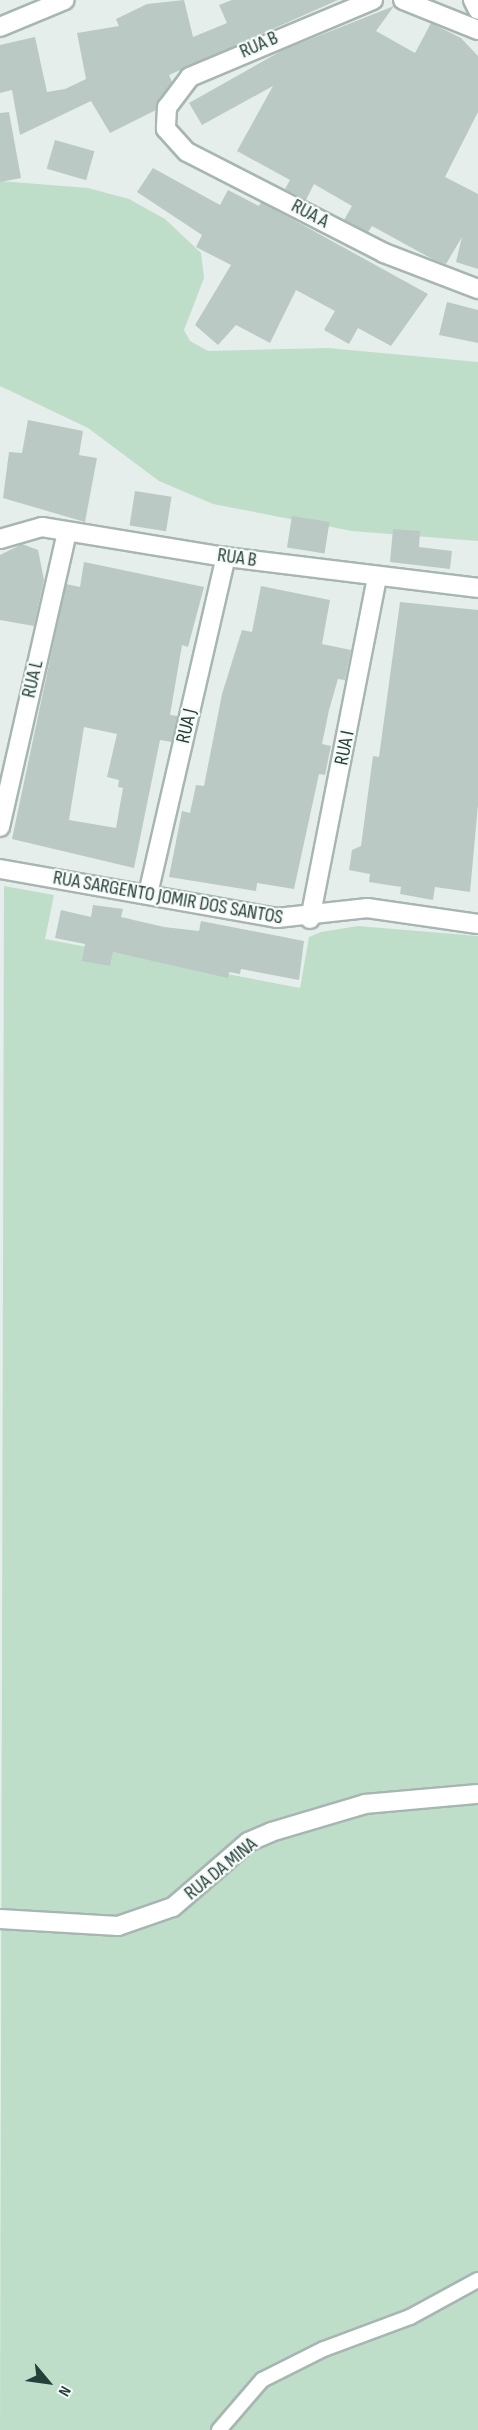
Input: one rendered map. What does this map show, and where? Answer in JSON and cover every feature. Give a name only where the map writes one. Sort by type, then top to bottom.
[{"type":"street","points":[[0,27],[65,0]]},
{"type":"street","name":"RUA B","points":[[165,115],[175,92],[200,71],[373,0]]},
{"type":"street","points":[[403,0],[478,30]]},
{"type":"street","points":[[473,0],[478,10]]},
{"type":"street","name":"RUA A","points":[[165,115],[168,134],[188,152],[424,273],[478,289]]},
{"type":"street","name":"RUA B","points":[[0,539],[34,527],[226,557],[478,588]]},
{"type":"street","name":"RUA L","points":[[0,827],[67,531]]},
{"type":"street","name":"RUA J","points":[[148,894],[226,557]]},
{"type":"street","name":"RUA I","points":[[310,919],[377,577]]},
{"type":"street","name":"RUA SARGENTO JOMIR DOS SANTOS","points":[[0,869],[277,918],[310,919],[367,908],[478,924]]},
{"type":"street","name":"RUA DA MINA","points":[[0,1919],[118,1926],[173,1907],[248,1842],[271,1832],[365,1804],[478,1794]]},
{"type":"lane","points":[[219,2430],[262,2379],[324,2349],[410,2317],[478,2280]]},
{"type":"green space","points":[[0,181],[88,188],[129,199],[165,219],[201,253],[204,278],[184,330],[190,341],[208,351],[328,348],[478,362],[478,541],[352,531],[213,504],[159,481],[88,428],[0,386]]},
{"type":"green space","points":[[4,886],[54,895],[45,939],[300,988],[309,937],[321,932],[358,926],[478,936],[478,2430],[0,2430]]},
{"type":"building","points":[[184,0],[193,37],[227,23],[219,5],[232,0],[338,0],[169,75],[172,82],[156,110],[110,133],[91,101],[20,135],[12,90],[0,93],[0,45],[35,37],[47,92],[65,89],[86,79],[77,33],[119,26],[116,19],[147,4]]},
{"type":"building","points":[[394,6],[376,31],[415,53],[431,23],[461,38],[478,56],[478,112],[445,177],[478,194],[478,269],[456,262],[462,237],[446,264],[434,260],[372,226],[368,232],[344,220],[352,206],[314,184],[306,200],[285,189],[290,180],[237,151],[273,86],[202,125],[189,103],[283,50]]},
{"type":"building","points":[[9,112],[21,178],[0,182],[0,113]]},
{"type":"building","points":[[55,140],[94,151],[86,180],[47,169]]},
{"type":"building","points":[[153,168],[220,205],[228,190],[259,206],[261,202],[428,294],[391,346],[358,328],[349,344],[324,330],[335,311],[296,290],[270,343],[236,325],[218,345],[195,325],[231,265],[196,247],[202,235],[137,192]]},
{"type":"building","points":[[447,302],[478,310],[478,343],[439,335]]},
{"type":"building","points":[[28,420],[83,431],[79,455],[97,458],[85,522],[3,498],[9,452],[22,453]]},
{"type":"building","points":[[135,491],[172,497],[166,531],[130,526]]},
{"type":"building","points":[[292,516],[330,522],[325,554],[287,548]]},
{"type":"building","points":[[393,529],[420,531],[419,547],[452,551],[450,569],[390,562]]},
{"type":"building","points":[[22,544],[38,550],[44,580],[34,626],[0,620],[0,555]]},
{"type":"building","points":[[84,562],[204,587],[188,647],[182,645],[170,715],[178,716],[172,742],[160,740],[134,868],[12,839],[66,584],[80,587]],"holes":[[[84,727],[117,734],[107,777],[119,780],[118,787],[123,788],[116,828],[69,820]]]},
{"type":"building","points":[[261,586],[330,600],[322,644],[351,650],[345,680],[338,679],[329,710],[322,744],[331,746],[325,775],[319,774],[294,889],[257,883],[256,891],[169,877],[182,811],[190,813],[196,785],[204,786],[222,694],[242,630],[252,632]]},
{"type":"building","points":[[400,602],[478,610],[478,805],[470,892],[435,887],[433,900],[400,894],[401,887],[369,882],[370,874],[349,870],[352,850],[361,846],[373,756],[379,757]]},
{"type":"building","points":[[93,905],[123,909],[121,917],[164,927],[199,931],[201,921],[304,941],[299,980],[241,969],[240,974],[229,972],[228,978],[113,952],[110,966],[82,961],[85,944],[55,938],[61,910],[91,917]]}]
